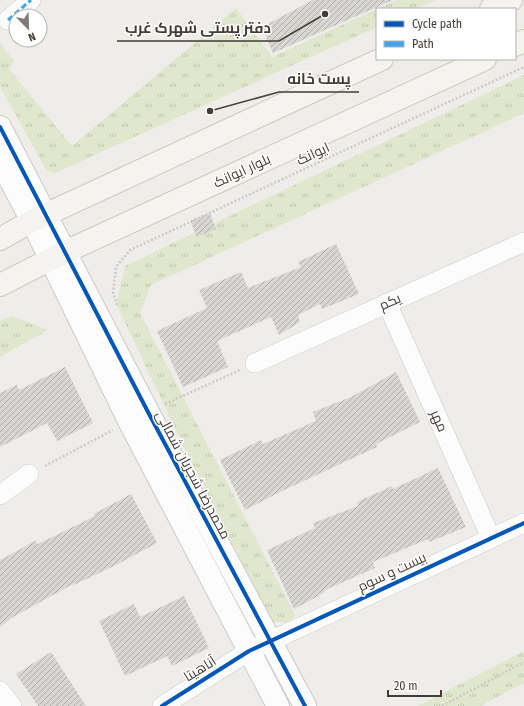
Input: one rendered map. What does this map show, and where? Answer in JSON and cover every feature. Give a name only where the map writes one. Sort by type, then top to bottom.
[{"type":"main road","points":[[493,8],[511,0]]},
{"type":"main road","points":[[0,238],[39,218],[380,60]]},
{"type":"main road","name":"بلوار ایوانک","points":[[0,285],[58,256],[483,60]]},
{"type":"street","points":[[22,8],[31,0]]},
{"type":"street","points":[[0,127],[39,218]]},
{"type":"street","points":[[0,160],[39,218]]},
{"type":"street","name":"محمدرضا شجریان شمالی","points":[[39,218],[139,417],[249,651],[278,706]]},
{"type":"street","name":"یکم","points":[[256,363],[524,242]]},
{"type":"street","name":"مهر","points":[[387,303],[491,538]]},
{"type":"street","name":"محمدرضا شجریان شمالی","points":[[139,417],[305,706]]},
{"type":"street","points":[[0,496],[29,474]]},
{"type":"street","name":"بیست و سوم","points":[[249,651],[524,523]]},
{"type":"street","name":"آناهیتا","points":[[162,706],[249,651]]},
{"type":"street","points":[[0,691],[12,706]]},
{"type":"path","points":[[29,474],[139,417],[256,363]]},
{"type":"path","points":[[442,706],[524,662]]},
{"type":"green space","points":[[397,0],[436,0],[418,8],[379,8]]},
{"type":"green space","points":[[236,8],[272,57],[376,9],[376,27],[55,173],[47,171],[0,87],[0,43],[14,61],[9,69],[72,146]]},
{"type":"green space","points":[[524,75],[524,113],[151,285],[140,313],[295,615],[291,622],[273,622],[196,472],[116,304],[125,266]]},
{"type":"green space","points":[[12,316],[48,330],[0,357],[0,320]]},
{"type":"green space","points":[[524,651],[524,683],[480,706],[418,706]]},
{"type":"building","points":[[313,0],[393,0],[273,53],[262,27]]},
{"type":"building","points":[[210,213],[216,229],[197,237],[190,221]]},
{"type":"building","points":[[336,244],[359,294],[322,309],[320,304],[298,315],[300,322],[279,335],[271,317],[217,341],[228,367],[183,387],[157,331],[207,308],[199,290],[241,272],[248,288],[301,267],[298,262]]},
{"type":"building","points":[[65,367],[93,423],[57,441],[47,423],[0,447],[0,393],[17,385],[19,390]]},
{"type":"building","points":[[396,372],[420,422],[376,444],[377,447],[282,491],[245,510],[220,460],[261,440],[263,444],[316,421],[313,412],[351,397]]},
{"type":"building","points":[[438,468],[466,527],[429,542],[428,539],[373,562],[375,568],[325,590],[324,593],[294,609],[267,550],[315,528],[313,523],[358,506],[357,502],[392,486],[393,489]]},
{"type":"building","points":[[131,494],[157,543],[114,566],[74,585],[73,584],[13,617],[0,627],[0,560],[35,541],[38,544],[95,516],[94,514]]},
{"type":"building","points":[[184,596],[209,648],[172,666],[167,656],[125,676],[99,621],[134,604],[140,617]]},
{"type":"building","points":[[51,652],[86,706],[38,706],[16,674]]},
{"type":"marked path","points":[[22,8],[31,0]]},
{"type":"cycle path","points":[[0,127],[148,412],[305,706]]},
{"type":"cycle path","points":[[162,706],[249,651],[524,523]]},
{"type":"place","name":"دفتر پستی شهرک غرب","points":[[325,14]]},
{"type":"place","name":"پست خانه","points":[[210,111]]}]
